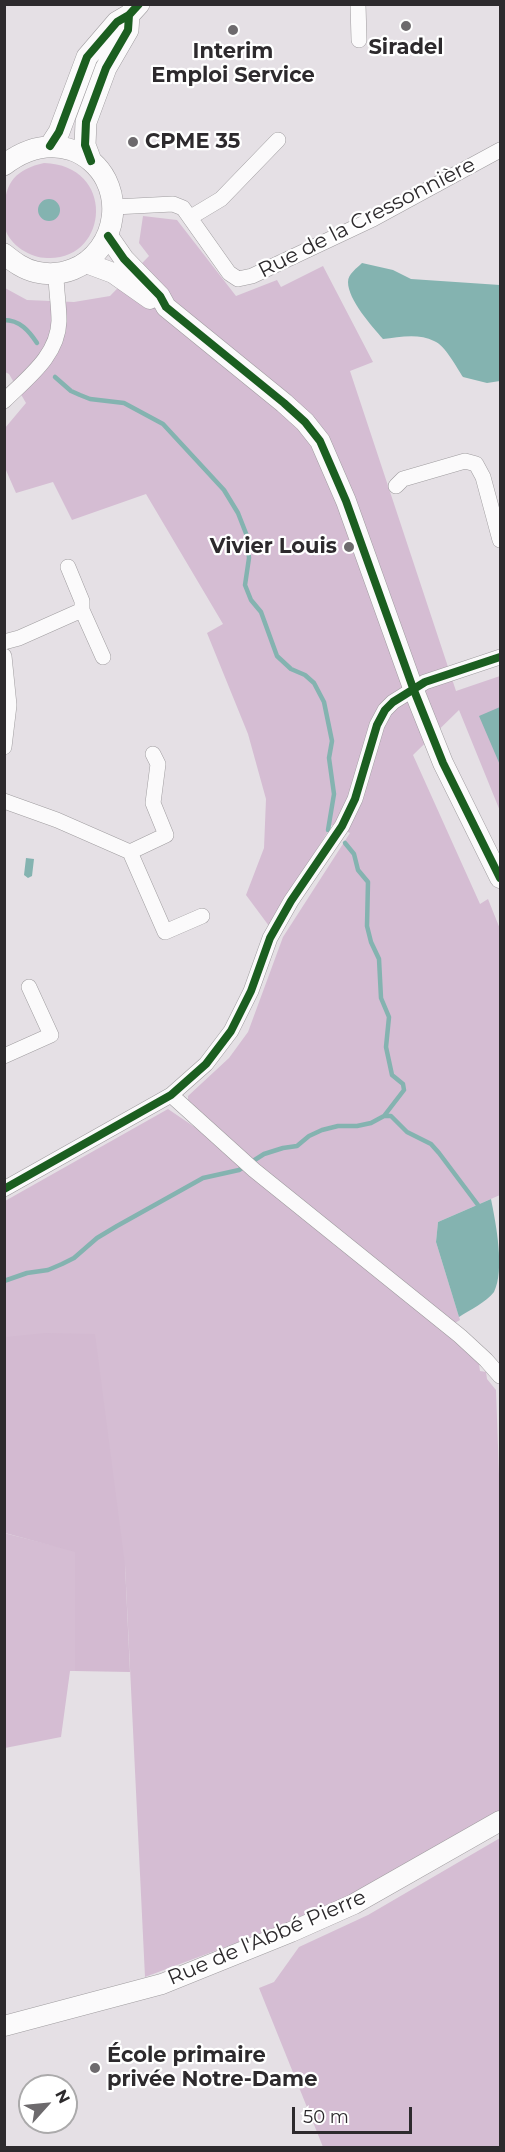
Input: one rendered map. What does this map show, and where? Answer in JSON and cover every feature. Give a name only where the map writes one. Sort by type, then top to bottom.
[{"type":"main road","points":[[50,146],[59,132],[87,57],[117,22],[134,10]]},
{"type":"main road","points":[[4,254],[17,265],[36,272],[56,274],[86,263],[99,251],[108,236],[113,222],[114,207],[111,190],[103,174],[91,160],[85,145],[86,122],[106,68],[128,30],[134,10]]},
{"type":"main road","points":[[4,165],[34,148],[50,146],[78,153],[91,160]]},
{"type":"street","points":[[358,4],[359,40]]},
{"type":"street","points":[[190,217],[221,199],[278,140]]},
{"type":"street","name":"Rue de la Cressonnière","points":[[114,207],[173,204],[183,208],[229,273],[238,279],[252,276],[373,219],[501,150]]},
{"type":"street","points":[[108,236],[124,259],[160,296],[166,307]]},
{"type":"street","points":[[86,263],[113,273],[156,303],[166,307],[284,403],[305,422],[320,441],[346,501],[413,688],[443,763],[501,878]]},
{"type":"street","points":[[4,401],[50,354],[56,339],[59,321],[56,274]]},
{"type":"street","points":[[396,486],[403,479],[465,461],[476,464],[483,477],[501,540]]},
{"type":"street","points":[[68,567],[82,601],[82,609],[103,657]]},
{"type":"street","points":[[4,642],[19,638],[82,609]]},
{"type":"street","points":[[4,656],[9,705],[4,747]]},
{"type":"street","points":[[4,1190],[171,1095],[206,1064],[231,1031],[251,991],[270,938],[297,892],[342,826],[355,799],[377,725],[385,710],[413,688],[446,674],[501,657]]},
{"type":"street","points":[[130,852],[166,836],[153,803],[158,764],[153,754]]},
{"type":"street","points":[[4,801],[57,820],[130,852],[165,932],[202,916]]},
{"type":"street","points":[[4,1056],[51,1035],[29,987]]},
{"type":"street","points":[[171,1095],[254,1170],[460,1336],[501,1376]]},
{"type":"street","name":"Rue de l'Abbé Pierre","points":[[4,2026],[162,1984],[337,1912],[501,1821]]},
{"type":"shaded area","points":[[44,163],[68,168],[84,179],[93,195],[96,212],[93,230],[83,245],[68,255],[47,258],[34,256],[11,240],[4,224],[5,200],[10,184],[26,169]]},
{"type":"shaded area","points":[[143,216],[177,220],[236,296],[277,280],[281,287],[323,266],[373,362],[350,371],[456,691],[500,676],[500,811],[459,710],[413,755],[480,904],[488,899],[500,929],[500,1195],[438,1222],[436,1242],[460,1320],[453,1324],[243,1152],[188,1101],[188,1096],[229,1058],[248,1032],[283,937],[350,833],[332,825],[269,926],[246,895],[264,848],[266,799],[248,734],[207,633],[223,624],[146,494],[72,520],[53,482],[16,493],[5,468],[5,428],[26,403],[9,374],[5,372],[5,288],[27,300],[74,302],[110,296],[149,256],[139,243]]},
{"type":"shaded area","points":[[168,1109],[199,1130],[478,1357],[480,1371],[486,1372],[487,1379],[496,1390],[500,1503],[500,1812],[325,1910],[145,1977],[125,1565],[5,1337],[5,1201]]},
{"type":"shaded area","points":[[45,1333],[95,1334],[125,1565],[130,1672],[75,1671],[75,1552],[5,1533],[5,1337]]},
{"type":"shaded area","points":[[4,1533],[75,1551],[75,1671],[70,1671],[61,1737],[5,1748]]},
{"type":"shaded area","points":[[500,1838],[500,2147],[323,2147],[259,1988],[274,1982],[299,1947],[368,1915]]},
{"type":"water","points":[[45,199],[53,199],[60,206],[60,214],[53,221],[45,221],[38,214],[38,206]]},
{"type":"water","points":[[362,263],[393,270],[411,279],[500,285],[500,381],[487,383],[463,377],[442,347],[428,339],[409,336],[383,339],[361,312],[349,289],[349,276]]},
{"type":"water","points":[[500,707],[500,765],[479,716]]},
{"type":"water","points":[[26,858],[34,859],[32,876],[28,878],[24,875]]},
{"type":"water","points":[[491,1199],[499,1259],[497,1283],[491,1296],[459,1317],[436,1242],[438,1222]]},
{"type":"waterway","points":[[4,320],[19,324],[37,343]]},
{"type":"waterway","points":[[55,377],[71,391],[80,395],[90,399],[124,403],[163,424],[224,490],[238,513],[247,536],[249,558],[245,585],[251,600],[261,612],[277,656],[291,669],[305,675],[314,683],[324,702],[332,741],[329,758],[334,794],[328,830]]},
{"type":"waterway","points":[[4,1281],[27,1273],[48,1270],[74,1258],[97,1238],[203,1178],[239,1170],[264,1154],[297,1146],[309,1136],[322,1130],[371,1123],[384,1116],[404,1090],[403,1084],[392,1075],[386,1047],[389,1017],[381,998],[379,959],[367,926],[368,882],[358,870],[354,854],[345,843]]},
{"type":"waterway","points":[[384,1116],[391,1116],[407,1132],[431,1144],[478,1205]]},
{"type":"cycle path","points":[[50,146],[59,132],[87,57],[117,22],[129,15],[139,4]]},
{"type":"cycle path","points":[[91,161],[85,145],[86,122],[106,68],[128,30],[129,15]]},
{"type":"cycle path","points":[[108,236],[124,259],[160,296],[166,307],[284,403],[305,422],[320,441],[346,501],[413,688],[443,763],[500,878]]},
{"type":"cycle path","points":[[4,1189],[171,1095],[206,1064],[231,1031],[251,991],[270,938],[291,901],[342,826],[355,799],[377,725],[385,710],[393,702],[425,682],[500,657]]},
{"type":"place","name":"Siradel","points":[[406,26]]},
{"type":"place","name":"Interim Emploi Service","points":[[233,30]]},
{"type":"place","name":"CPME 35","points":[[133,142]]},
{"type":"place","name":"Vivier Louis","points":[[349,547]]},
{"type":"place","name":"École primaire privée Notre-Dame","points":[[95,2068]]}]
